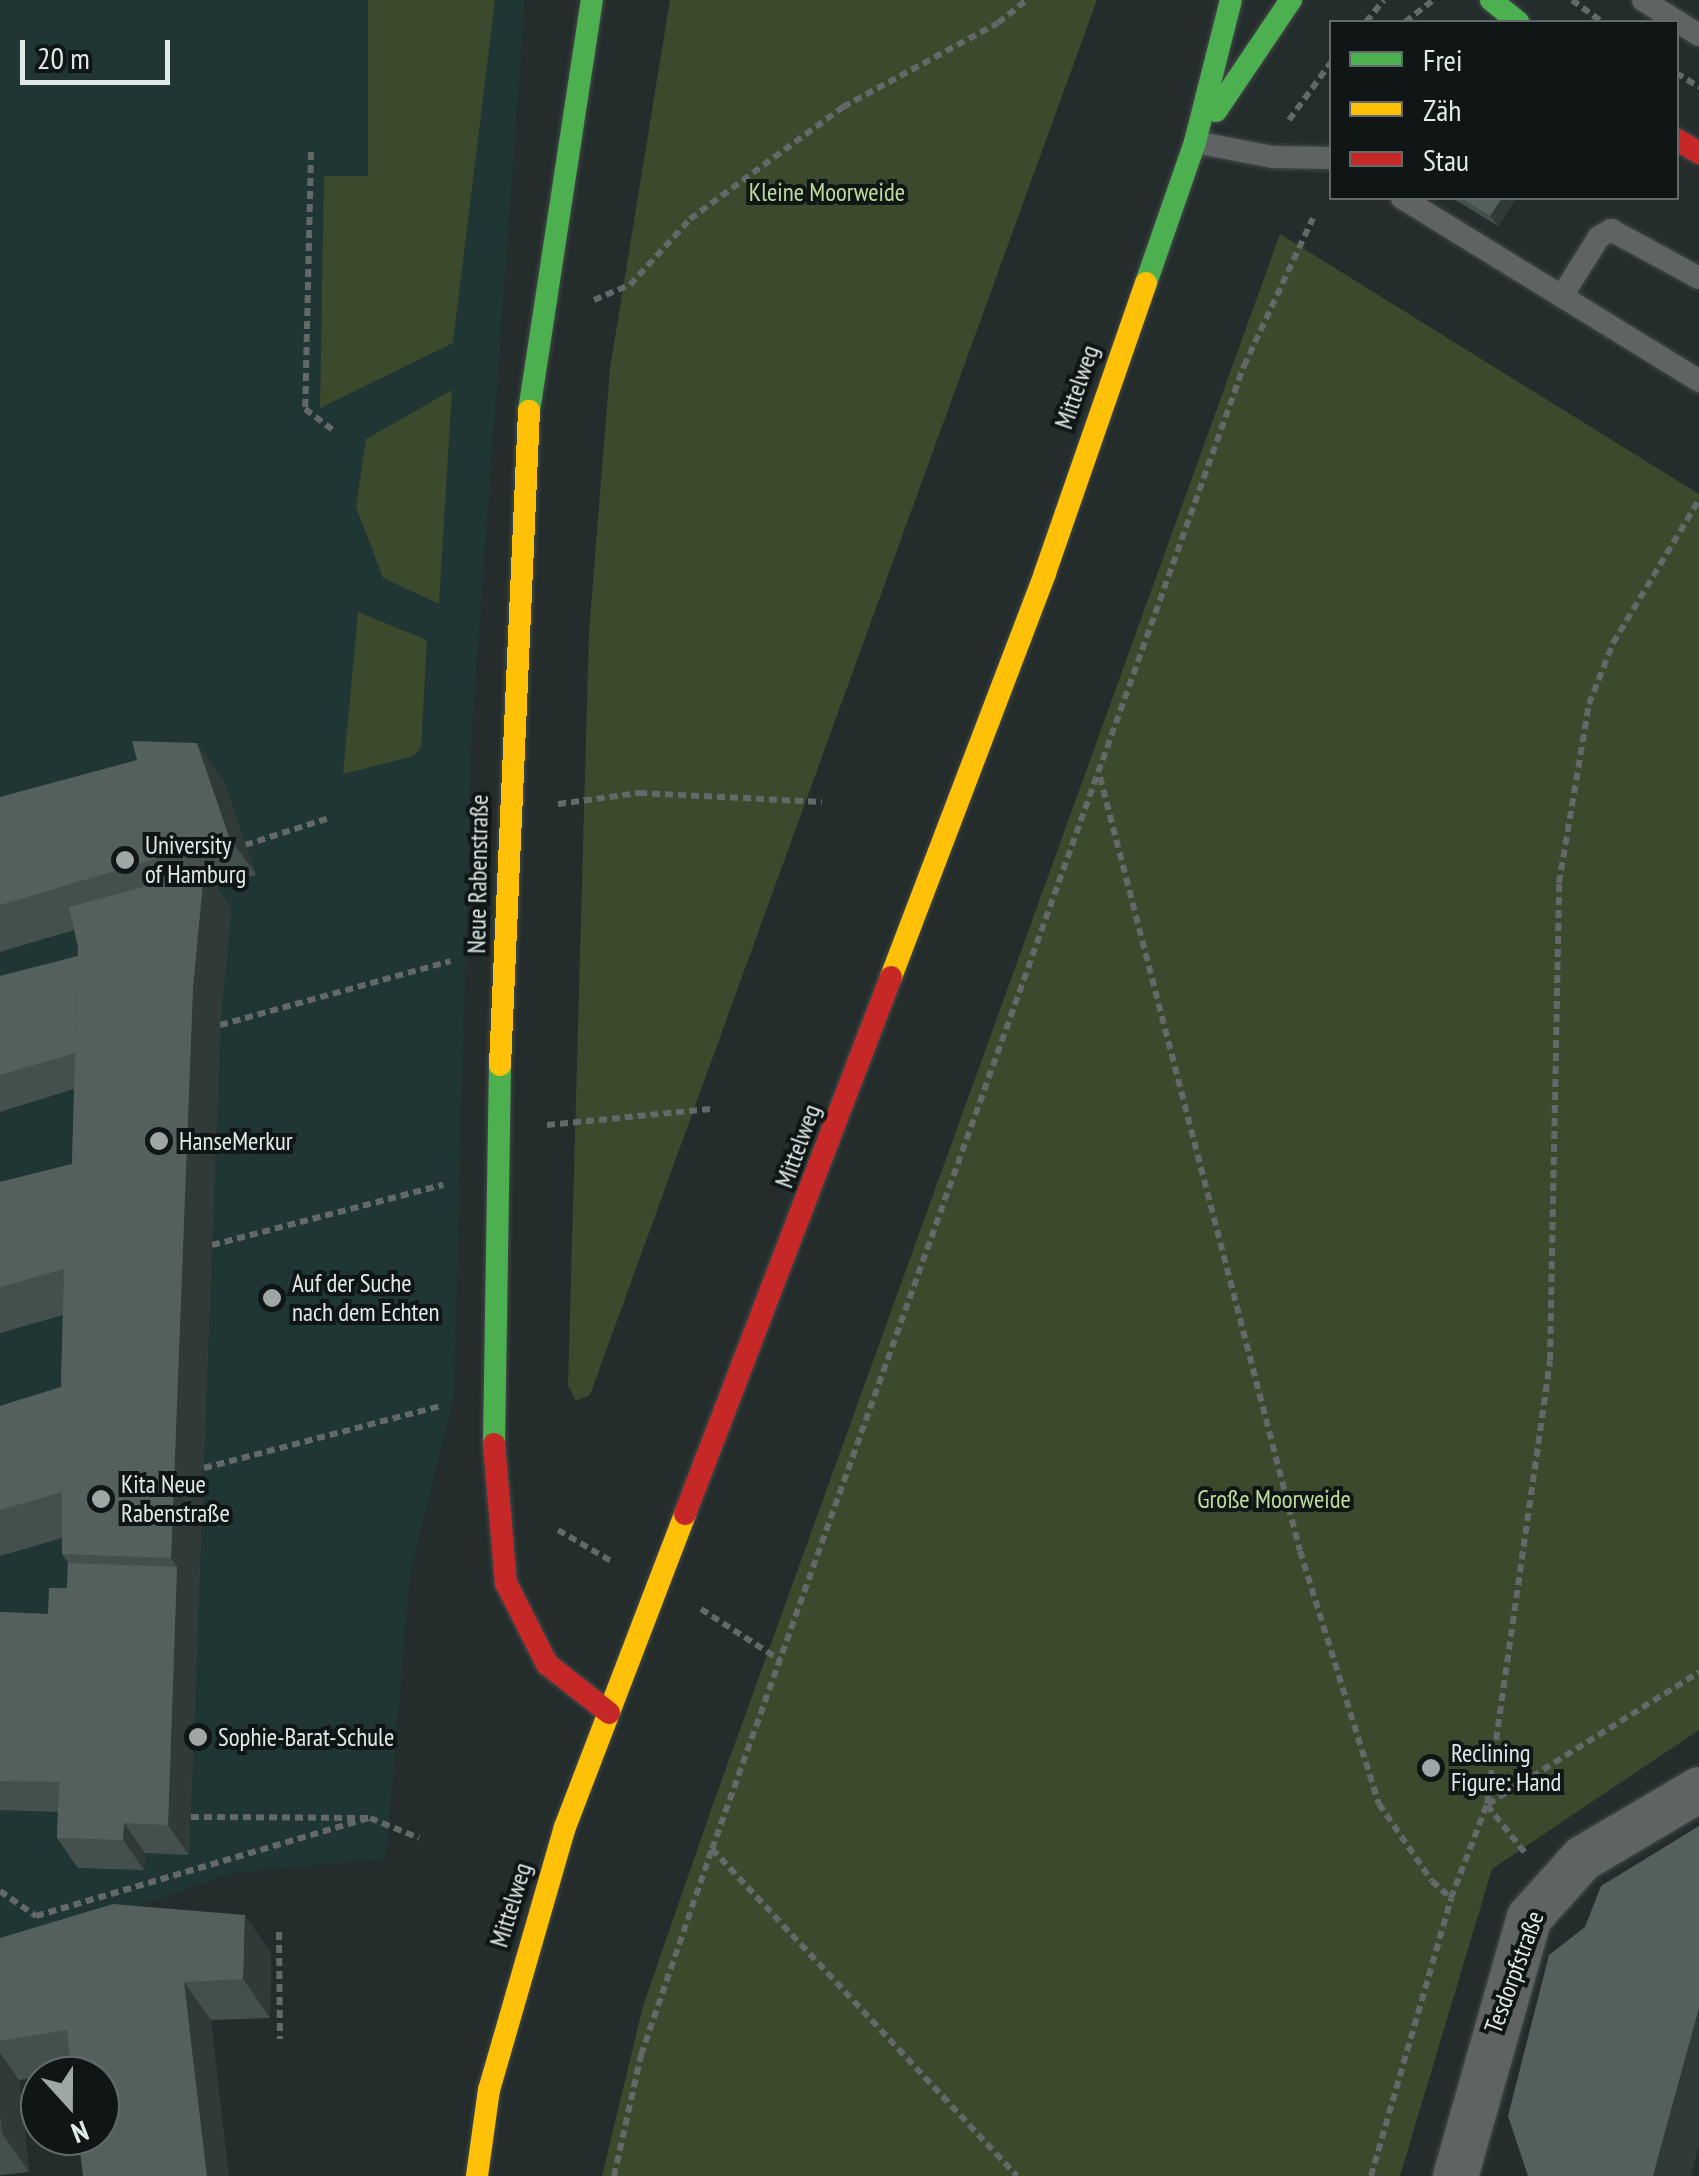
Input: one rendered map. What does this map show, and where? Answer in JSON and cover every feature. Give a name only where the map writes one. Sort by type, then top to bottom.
[{"type":"street","name":"Neue Rabenstraße","points":[[592,0],[538,324],[507,810],[490,1393],[506,1583],[547,1664],[609,1713]]},
{"type":"street","name":"Mittelweg","points":[[477,2176],[489,2090],[524,1952],[609,1713],[1044,573],[1195,142],[1231,0]]},
{"type":"street","name":"Mittelweg","points":[[1195,142],[1291,0]]},
{"type":"street","points":[[1491,0],[1516,20]]},
{"type":"street","name":"Tesdorpfstraße","points":[[1455,2176],[1529,1917],[1582,1858],[1699,1789]]},
{"type":"lane","points":[[1643,0],[1676,20]]},
{"type":"lane","points":[[1195,142],[1273,157],[1329,158]]},
{"type":"lane","points":[[1405,200],[1699,381]]},
{"type":"lane","points":[[1480,245],[1493,224]]},
{"type":"lane","points":[[1562,296],[1599,237],[1611,230],[1699,278]]},
{"type":"path","points":[[538,324],[630,285],[690,219],[828,118],[1026,0]]},
{"type":"path","points":[[1407,20],[1432,0]]},
{"type":"path","points":[[1572,0],[1599,20]]},
{"type":"path","points":[[1273,157],[1297,100],[1329,64]]},
{"type":"path","points":[[311,152],[305,409],[332,429]]},
{"type":"path","points":[[614,2176],[641,2055],[712,1849],[1244,366],[1313,218]]},
{"type":"path","points":[[1372,2176],[1451,1898],[1487,1804],[1550,1360],[1560,883],[1589,704],[1613,643],[1699,500]]},
{"type":"path","points":[[1100,775],[1300,1551],[1379,1804],[1432,1882],[1451,1898]]},
{"type":"path","points":[[507,810],[639,792],[822,802]]},
{"type":"path","points":[[245,844],[329,818]]},
{"type":"path","points":[[220,1025],[504,946]]},
{"type":"path","points":[[499,1129],[710,1109]]},
{"type":"path","points":[[212,1244],[420,1189],[494,1178]]},
{"type":"path","points":[[204,1468],[490,1393]]},
{"type":"path","points":[[1487,1804],[1699,1672]]},
{"type":"path","points":[[1487,1804],[1528,1857]]},
{"type":"path","points":[[190,1817],[370,1818],[419,1838]]},
{"type":"path","points":[[0,1891],[36,1916],[370,1818]]},
{"type":"path","points":[[712,1849],[1017,2176]]},
{"type":"path","points":[[278,1932],[280,2039]]},
{"type":"shaded area","points":[[0,0],[525,0],[471,746],[454,1398],[410,1575],[386,1859],[233,1873],[0,1954]]},
{"type":"green space","points":[[368,0],[495,0],[453,343],[320,408],[324,176],[368,176]]},
{"type":"green space","name":"Kleine Moorweide","points":[[670,0],[1097,0],[590,1395],[576,1401],[568,1385],[589,632],[610,368]]},
{"type":"green space","name":"Große Moorweide","points":[[1280,234],[1699,494],[1699,1730],[1492,1869],[1400,2176],[602,2176],[643,2006],[712,1807]]},
{"type":"green space","points":[[452,390],[439,604],[383,578],[356,507],[366,439]]},
{"type":"green space","points":[[358,612],[427,640],[421,747],[414,756],[343,774]]},
{"type":"building","points":[[1464,200],[1501,200],[1490,216]]},
{"type":"building","points":[[132,741],[197,743],[229,837],[0,905],[0,797],[137,760]]},
{"type":"building","points":[[204,871],[193,987],[171,1558],[62,1554],[62,1492],[0,1510],[0,1406],[61,1387],[64,1269],[0,1287],[0,1182],[72,1164],[78,946],[69,907]]},
{"type":"building","points":[[78,956],[75,1053],[0,1075],[0,976]]},
{"type":"building","points":[[68,1563],[177,1567],[168,1825],[124,1823],[123,1840],[57,1838],[59,1782],[0,1781],[0,1612],[48,1614],[49,1588],[67,1588]]},
{"type":"building","points":[[1699,1826],[1699,2008],[1653,2176],[1528,2176],[1508,2116],[1549,1955],[1585,1927],[1601,1886]]},
{"type":"building","points":[[113,1904],[245,1915],[243,1979],[184,1982],[207,2176],[83,2176],[80,2156],[120,2156],[120,2056],[70,2056],[67,2030],[0,2041],[0,1938]]},
{"type":"traffic: fast","points":[[529,411],[592,0]]},
{"type":"traffic: fast","points":[[1146,283],[1195,142],[1231,0]]},
{"type":"traffic: fast","points":[[1216,111],[1291,0]]},
{"type":"traffic: fast","points":[[1491,0],[1516,20]]},
{"type":"traffic: fast","points":[[494,1444],[500,1065]]},
{"type":"traffic: slow","points":[[891,977],[1045,573],[1146,283]]},
{"type":"traffic: slow","points":[[500,1065],[529,411]]},
{"type":"traffic: slow","points":[[477,2176],[489,2090],[565,1827],[685,1514]]},
{"type":"traffic: jam","points":[[1679,141],[1699,153]]},
{"type":"traffic: jam","points":[[685,1514],[891,977]]},
{"type":"traffic: jam","points":[[494,1444],[506,1583],[547,1664],[609,1713]]},
{"type":"place","name":"University of Hamburg","points":[[125,860]]},
{"type":"place","name":"HanseMerkur","points":[[159,1141]]},
{"type":"place","name":"Auf der Suche nach dem Echten","points":[[272,1298]]},
{"type":"place","name":"Kita Neue Rabenstraße","points":[[101,1499]]},
{"type":"place","name":"Sophie-Barat-Schule","points":[[198,1737]]},
{"type":"place","name":"Reclining Figure: Hand","points":[[1431,1768]]}]
